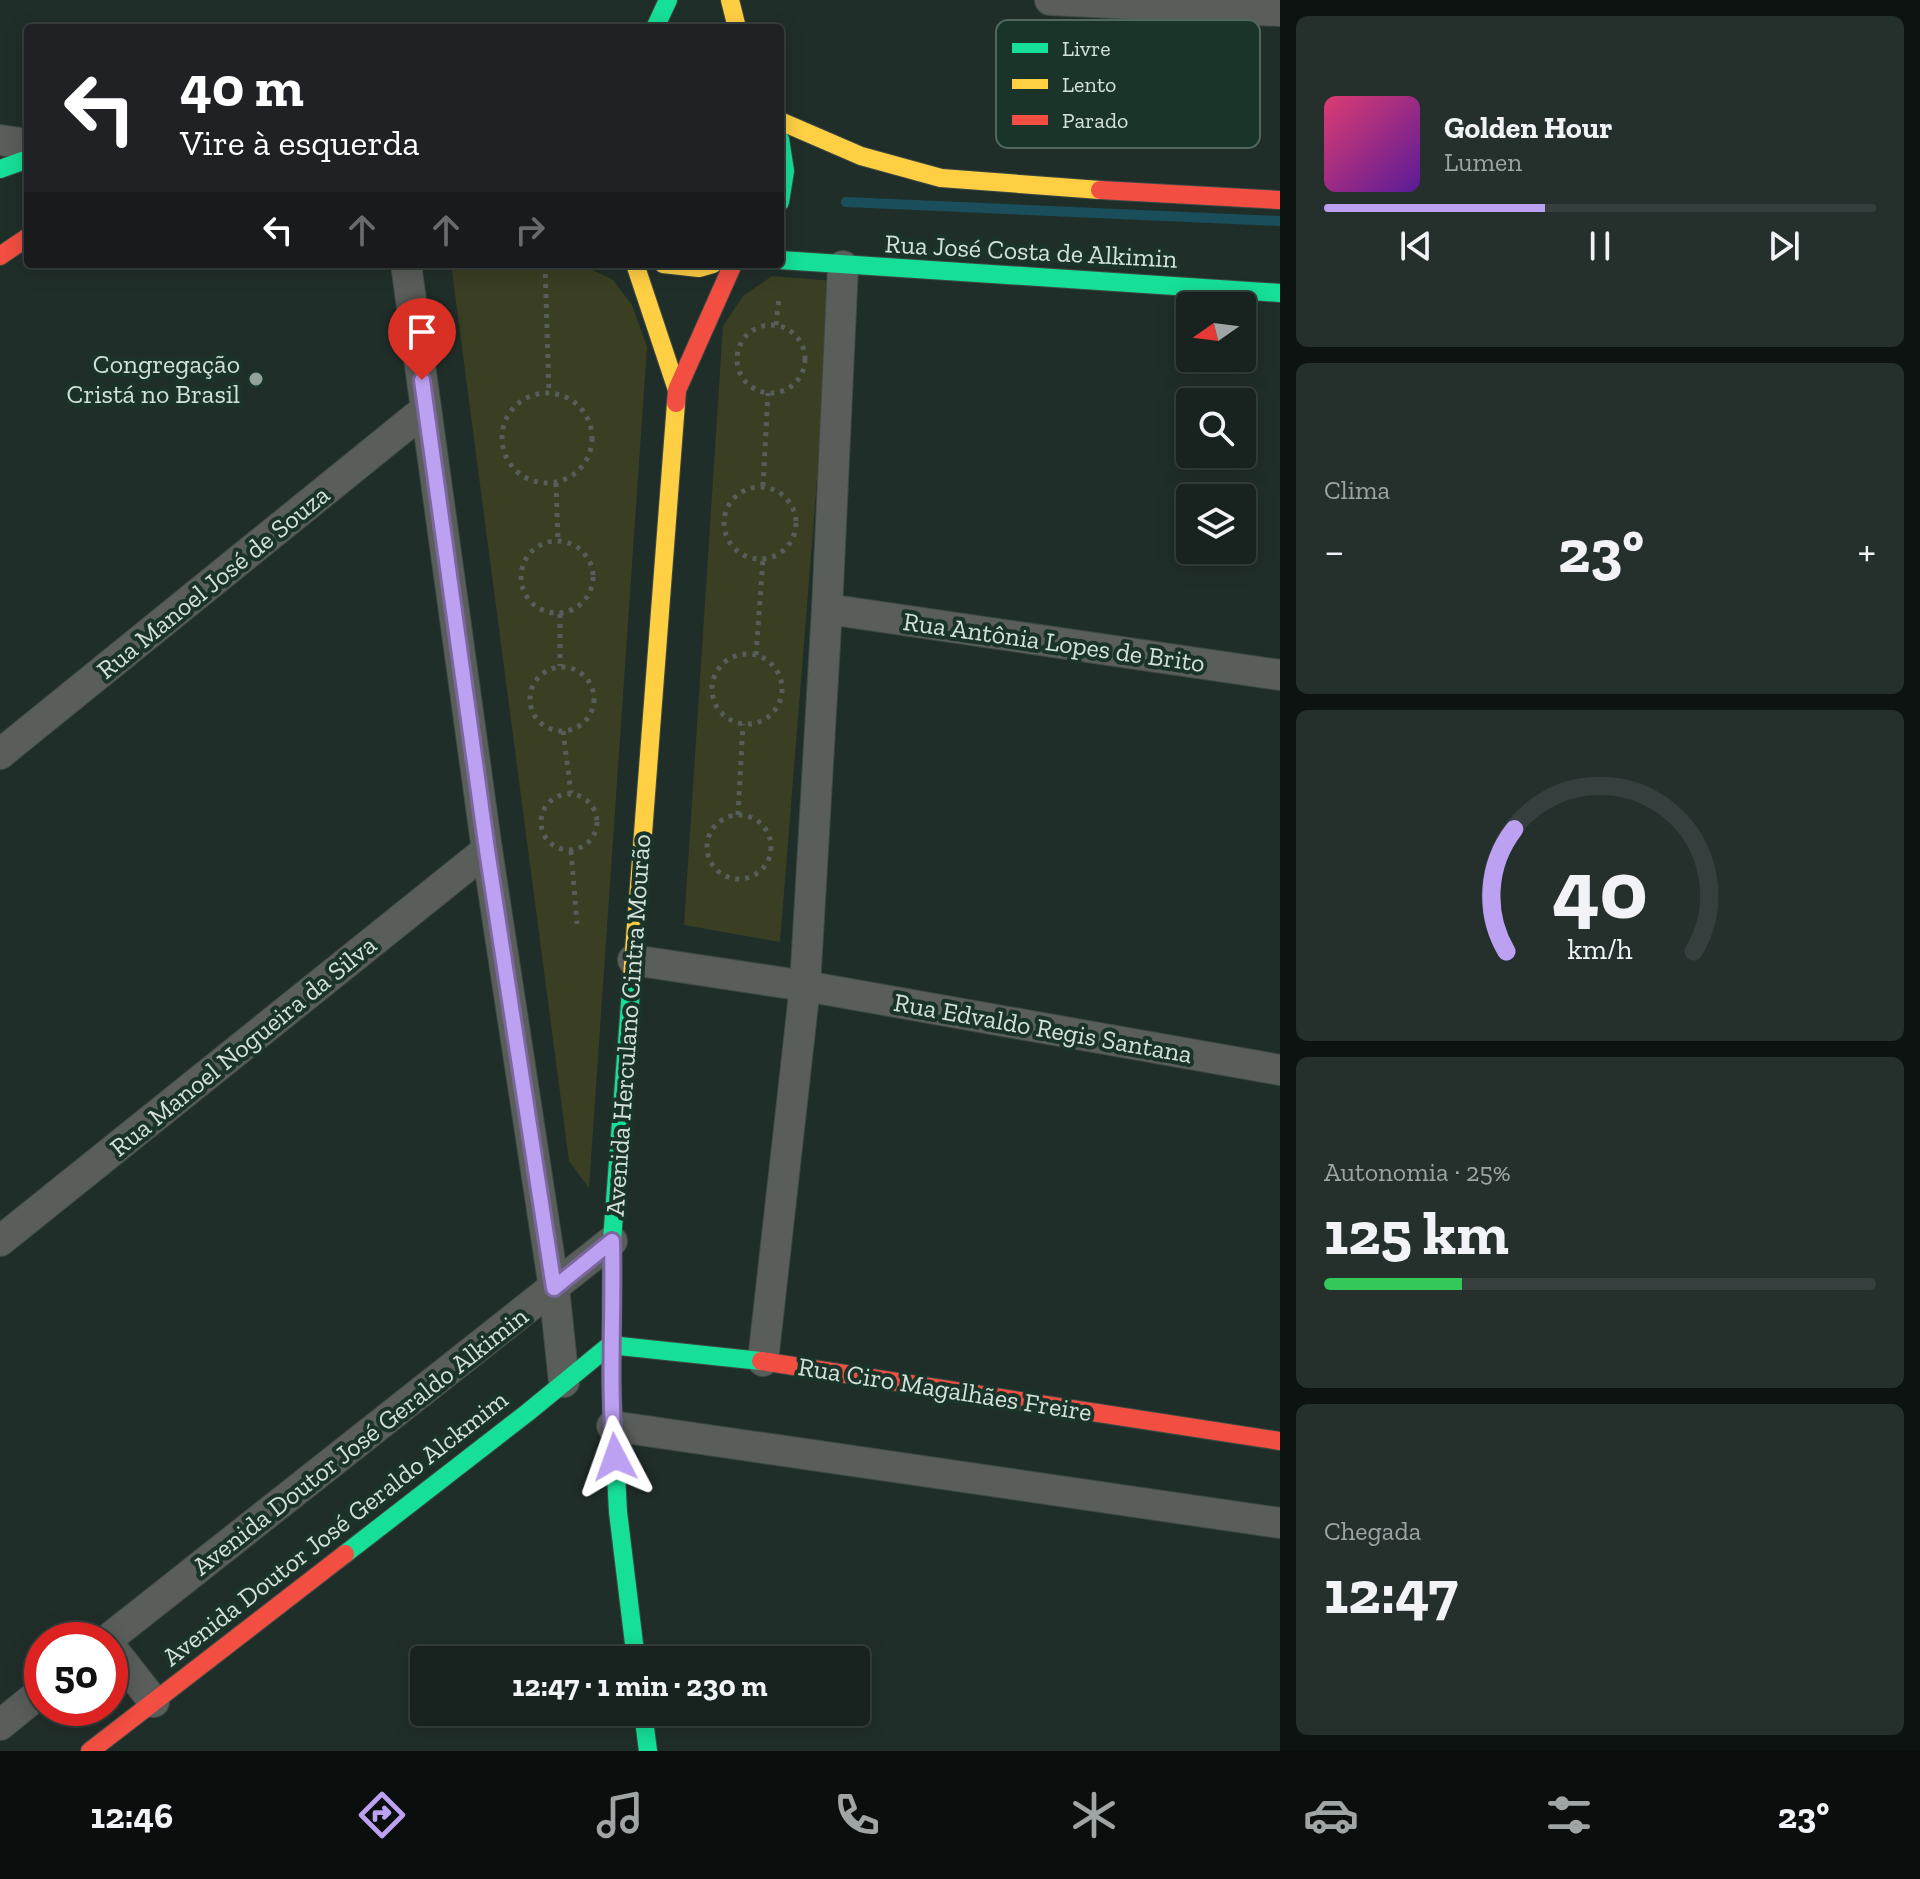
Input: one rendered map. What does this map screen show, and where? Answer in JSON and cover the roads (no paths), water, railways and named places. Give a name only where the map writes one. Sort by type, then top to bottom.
[{"type":"street","points":[[657,24],[668,0]]},
{"type":"street","points":[[730,0],[736,24]]},
{"type":"street","points":[[1050,0],[1280,11]]},
{"type":"street","points":[[784,123],[861,156],[941,178],[1011,185],[1280,200]]},
{"type":"street","points":[[0,140],[24,143]]},
{"type":"street","points":[[784,151],[784,183]]},
{"type":"street","points":[[0,169],[24,160]]},
{"type":"street","points":[[0,256],[24,240]]},
{"type":"street","name":"Rua José Costa de Alkimin","points":[[784,260],[1280,293]]},
{"type":"street","points":[[763,1361],[805,986],[843,266]]},
{"type":"street","points":[[407,268],[487,850],[554,1288],[564,1382]]},
{"type":"street","name":"Avenida Herculano Cintra Mourão","points":[[636,268],[677,390]]},
{"type":"street","name":"Avenida Herculano Cintra Mourão","points":[[635,1646],[612,1426],[612,1241],[677,390],[731,268]]},
{"type":"street","name":"Rua Manoel José de Souza","points":[[0,754],[426,409]]},
{"type":"street","name":"Rua Antônia Lopes de Brito","points":[[827,609],[1280,675]]},
{"type":"street","name":"Rua Manoel Nogueira da Silva","points":[[0,1241],[487,850]]},
{"type":"street","name":"Rua Edvaldo Regis Santana","points":[[633,960],[805,986],[1280,1070]]},
{"type":"street","name":"Avenida Doutor José Geraldo Alkimin","points":[[128,1623],[612,1241]]},
{"type":"street","name":"Rua Ciro Magalhães Freire","points":[[610,1345],[763,1361],[1280,1441]]},
{"type":"street","name":"Avenida Doutor José Geraldo Alckmim","points":[[90,1751],[610,1345]]},
{"type":"street","points":[[612,1426],[1280,1523]]},
{"type":"street","points":[[128,1669],[154,1702]]},
{"type":"street","points":[[0,1725],[24,1706]]},
{"type":"street","points":[[645,1726],[648,1751]]},
{"type":"waterway","points":[[846,202],[1280,221]]},
{"type":"place","name":"Congregação Cristá no Brasil","points":[[256,379]]}]
